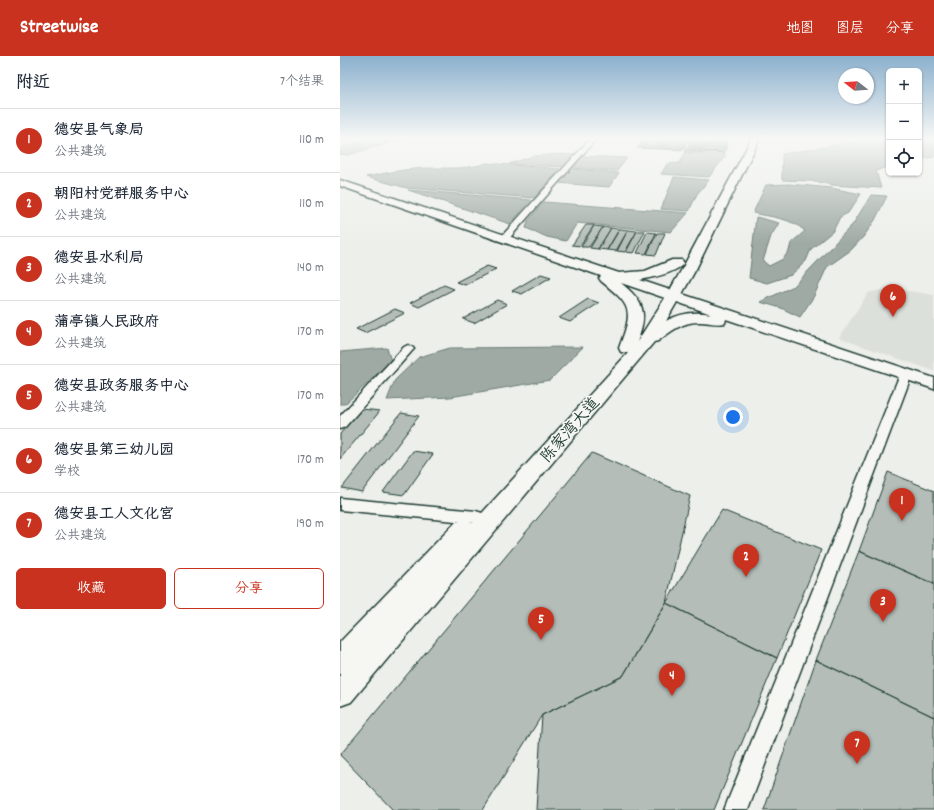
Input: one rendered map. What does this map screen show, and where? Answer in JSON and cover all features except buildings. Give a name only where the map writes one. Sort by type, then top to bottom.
[{"type":"main road","name":"陈家湾大道","points":[[683,266],[730,173]]},
{"type":"main road","name":"陈家湾大道","points":[[340,691],[636,346],[736,173]]},
{"type":"main road","points":[[340,183],[934,384]]},
{"type":"main road","points":[[612,275],[636,276],[683,266],[700,293],[712,302],[787,328],[824,346]]},
{"type":"main road","points":[[595,269],[627,295],[636,317],[636,346]]},
{"type":"main road","points":[[636,346],[671,323],[691,317],[710,317],[824,346]]},
{"type":"main road","name":"陈家湾大道","points":[[340,662],[636,346]]},
{"type":"street","points":[[504,238],[562,173]]},
{"type":"street","points":[[340,424],[408,349]]},
{"type":"street","points":[[736,810],[906,374]]},
{"type":"street","points":[[340,504],[476,517]]},
{"type":"shaded area","points":[[386,173],[556,173],[534,198],[407,188],[366,177]]},
{"type":"shaded area","points":[[567,173],[619,173],[609,187],[558,183]]},
{"type":"shaded area","points":[[661,173],[712,173],[709,177]]},
{"type":"shaded area","points":[[782,173],[877,173],[881,188],[832,185],[811,181],[782,180]]},
{"type":"shaded area","points":[[674,177],[709,180],[697,194],[689,211],[661,209]]},
{"type":"shaded area","points":[[789,184],[831,188],[861,194],[848,213],[840,217],[833,231],[811,249],[806,261],[791,275],[767,283],[749,278],[756,217],[779,223],[771,236],[763,261],[769,266],[783,259],[789,251],[791,243],[805,231],[794,223],[753,213],[766,185]]},
{"type":"shaded area","points":[[408,190],[531,200],[510,224]]},
{"type":"shaded area","points":[[871,195],[887,196],[875,220],[864,236],[851,250],[827,267],[814,296],[800,317],[781,308],[760,302],[794,286],[853,224]]},
{"type":"shaded area","points":[[544,202],[688,213],[671,232],[577,223],[566,241],[547,237],[526,228],[528,221]]},
{"type":"shaded area","points":[[890,288],[934,295],[934,371],[839,338],[868,293]]},
{"type":"shaded area","points":[[583,347],[550,380],[450,397],[387,400],[395,380],[419,357],[450,348]]},
{"type":"shaded area","points":[[387,348],[391,361],[345,404],[340,404],[340,352]]},
{"type":"place","name":"德安县第三幼儿园","points":[[893,317]]},
{"type":"place","name":"德安县气象局","points":[[902,521]]},
{"type":"place","name":"朝阳村党群服务中心","points":[[746,577]]},
{"type":"place","name":"德安县水利局","points":[[883,622]]},
{"type":"place","name":"德安县政务服务中心","points":[[541,640]]},
{"type":"place","name":"蒲亭镇人民政府","points":[[672,696]]},
{"type":"place","name":"德安县工人文化宫","points":[[857,764]]}]
